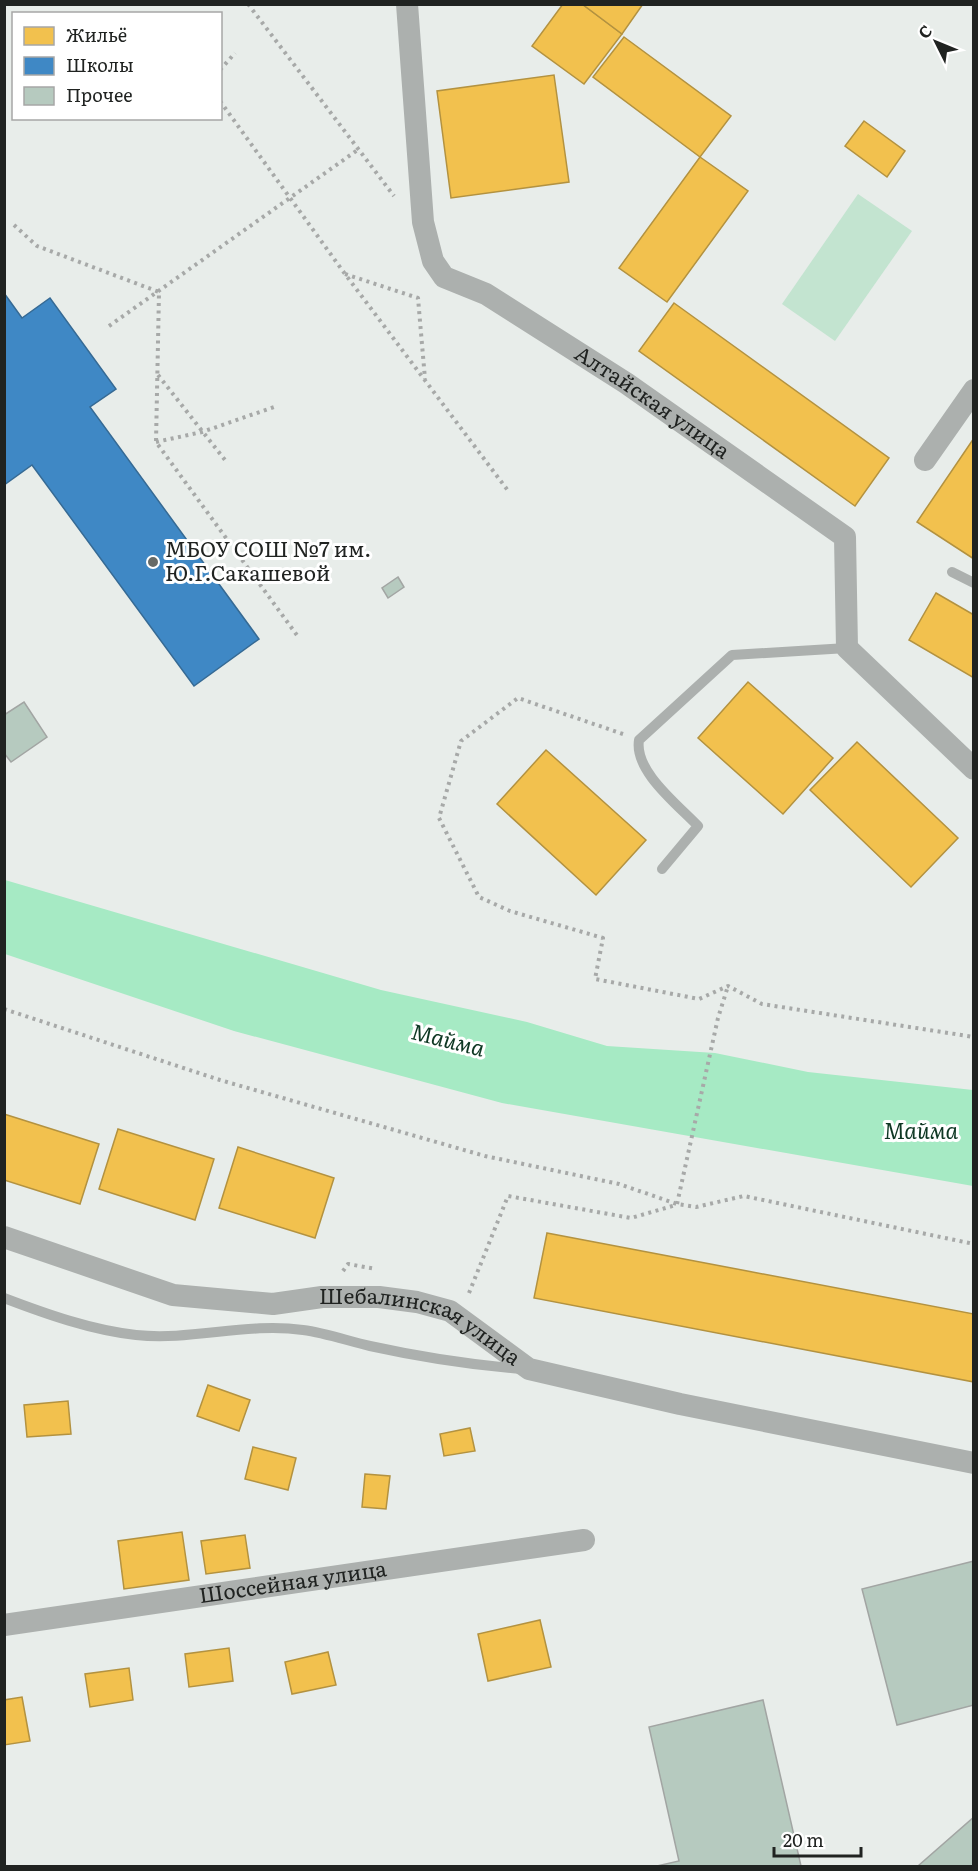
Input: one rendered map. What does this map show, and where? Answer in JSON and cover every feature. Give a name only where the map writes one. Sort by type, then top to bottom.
[{"type":"street","name":"Алтайская улица","points":[[406,4],[421,199],[428,245],[433,261],[444,277],[486,294],[626,383],[845,537],[847,648]]},
{"type":"street","points":[[925,460],[974,390]]},
{"type":"street","points":[[847,648],[974,769]]},
{"type":"street","name":"Шебалинская улица","points":[[4,1238],[173,1295],[273,1304],[322,1297],[380,1297],[417,1302],[450,1311],[530,1369],[680,1404],[974,1463]]},
{"type":"street","name":"Шоссейная улица","points":[[4,1625],[584,1540]]},
{"type":"lane","points":[[952,572],[974,583]]},
{"type":"lane","points":[[662,869],[698,826],[642,766],[637,752],[639,740],[732,655],[847,648]]},
{"type":"lane","points":[[4,1298],[50,1316],[136,1335],[180,1334],[253,1326],[304,1330],[372,1346],[475,1365],[530,1369]]},
{"type":"path","points":[[248,4],[400,203],[421,199]]},
{"type":"path","points":[[222,68],[235,53]]},
{"type":"path","points":[[222,104],[345,274],[508,492]]},
{"type":"path","points":[[109,326],[359,149]]},
{"type":"path","points":[[14,225],[37,246],[159,292]]},
{"type":"path","points":[[345,274],[418,298],[425,379]]},
{"type":"path","points":[[159,292],[156,442],[299,638]]},
{"type":"path","points":[[157,375],[225,460]]},
{"type":"path","points":[[156,442],[202,432],[277,406]]},
{"type":"path","points":[[639,740],[518,698],[462,741],[439,818],[479,897],[510,911],[603,938],[595,979],[699,999],[728,986]]},
{"type":"path","points":[[676,1204],[718,1018],[728,986]]},
{"type":"path","points":[[728,986],[762,1004],[974,1037]]},
{"type":"path","points":[[4,1008],[220,1080],[484,1156],[619,1184],[676,1204],[696,1207],[744,1196],[974,1244]]},
{"type":"path","points":[[469,1293],[508,1196],[631,1218],[676,1204]]},
{"type":"path","points":[[322,1297],[348,1264],[383,1270]]},
{"type":"path","points":[[459,1290],[469,1293],[477,1300]]},
{"type":"shaded area","points":[[858,194],[912,231],[835,341],[782,304]]},
{"type":"water","name":"Майма","points":[[5,880],[381,990],[527,1022],[607,1046],[715,1053],[808,1072],[973,1090],[973,1186],[502,1103],[234,1031],[5,954]]},
{"type":"building: Жильё","points":[[563,4],[582,4],[622,34],[584,84],[532,46]]},
{"type":"building: Жильё","points":[[582,4],[643,4],[622,34]]},
{"type":"building: Жильё","points":[[624,37],[731,116],[700,157],[593,77]]},
{"type":"building: Жильё","points":[[554,75],[569,182],[451,198],[437,91]]},
{"type":"building: Жильё","points":[[864,121],[905,151],[887,177],[845,146]]},
{"type":"building: Жильё","points":[[700,157],[748,191],[667,302],[619,268]]},
{"type":"building: Жильё","points":[[674,303],[889,458],[855,506],[639,351]]},
{"type":"building: Жильё","points":[[974,438],[974,559],[917,522]]},
{"type":"building: Жильё","points":[[936,593],[974,615],[974,678],[909,640]]},
{"type":"building: Жильё","points":[[748,682],[833,758],[783,814],[698,738]]},
{"type":"building: Жильё","points":[[857,742],[958,838],[911,887],[810,790]]},
{"type":"building: Жильё","points":[[546,750],[646,840],[596,895],[497,804]]},
{"type":"building: Жильё","points":[[4,1114],[99,1144],[80,1204],[4,1180]]},
{"type":"building: Жильё","points":[[118,1129],[214,1159],[195,1220],[99,1189]]},
{"type":"building: Жильё","points":[[238,1147],[334,1178],[315,1238],[219,1208]]},
{"type":"building: Жильё","points":[[547,1233],[974,1314],[974,1382],[534,1298]]},
{"type":"building: Жильё","points":[[208,1385],[250,1400],[239,1431],[197,1416]]},
{"type":"building: Жильё","points":[[68,1401],[71,1434],[27,1437],[24,1405]]},
{"type":"building: Жильё","points":[[470,1428],[475,1451],[444,1456],[440,1434]]},
{"type":"building: Жильё","points":[[253,1447],[296,1458],[288,1490],[245,1479]]},
{"type":"building: Жильё","points":[[365,1474],[390,1476],[386,1509],[362,1507]]},
{"type":"building: Жильё","points":[[182,1532],[189,1580],[124,1589],[118,1541]]},
{"type":"building: Жильё","points":[[245,1535],[250,1568],[206,1574],[201,1541]]},
{"type":"building: Жильё","points":[[540,1620],[551,1667],[488,1681],[478,1634]]},
{"type":"building: Жильё","points":[[229,1648],[233,1681],[189,1687],[185,1654]]},
{"type":"building: Жильё","points":[[328,1652],[336,1685],[292,1694],[285,1662]]},
{"type":"building: Жильё","points":[[129,1668],[133,1700],[90,1707],[85,1674]]},
{"type":"building: Жильё","points":[[22,1697],[30,1741],[4,1745],[4,1700]]},
{"type":"building: Школы","name":"МБОУ СОШ №7 им. Ю.Г.Сакашевой","points":[[4,293],[22,318],[50,298],[116,389],[90,407],[259,639],[194,686],[32,465],[4,485]]},
{"type":"building: Прочее","points":[[398,577],[404,587],[388,598],[382,588]]},
{"type":"building: Прочее","points":[[24,702],[47,737],[11,762],[4,753],[4,715]]},
{"type":"building: Прочее","points":[[974,1561],[974,1705],[897,1725],[862,1589]]},
{"type":"building: Прочее","points":[[763,1700],[801,1866],[657,1866],[679,1861],[649,1727]]},
{"type":"building: Прочее","points":[[974,1817],[974,1866],[918,1866]]},
{"type":"place","name":"МБОУ СОШ №7 им. Ю.Г.Сакашевой","points":[[153,562]]}]
